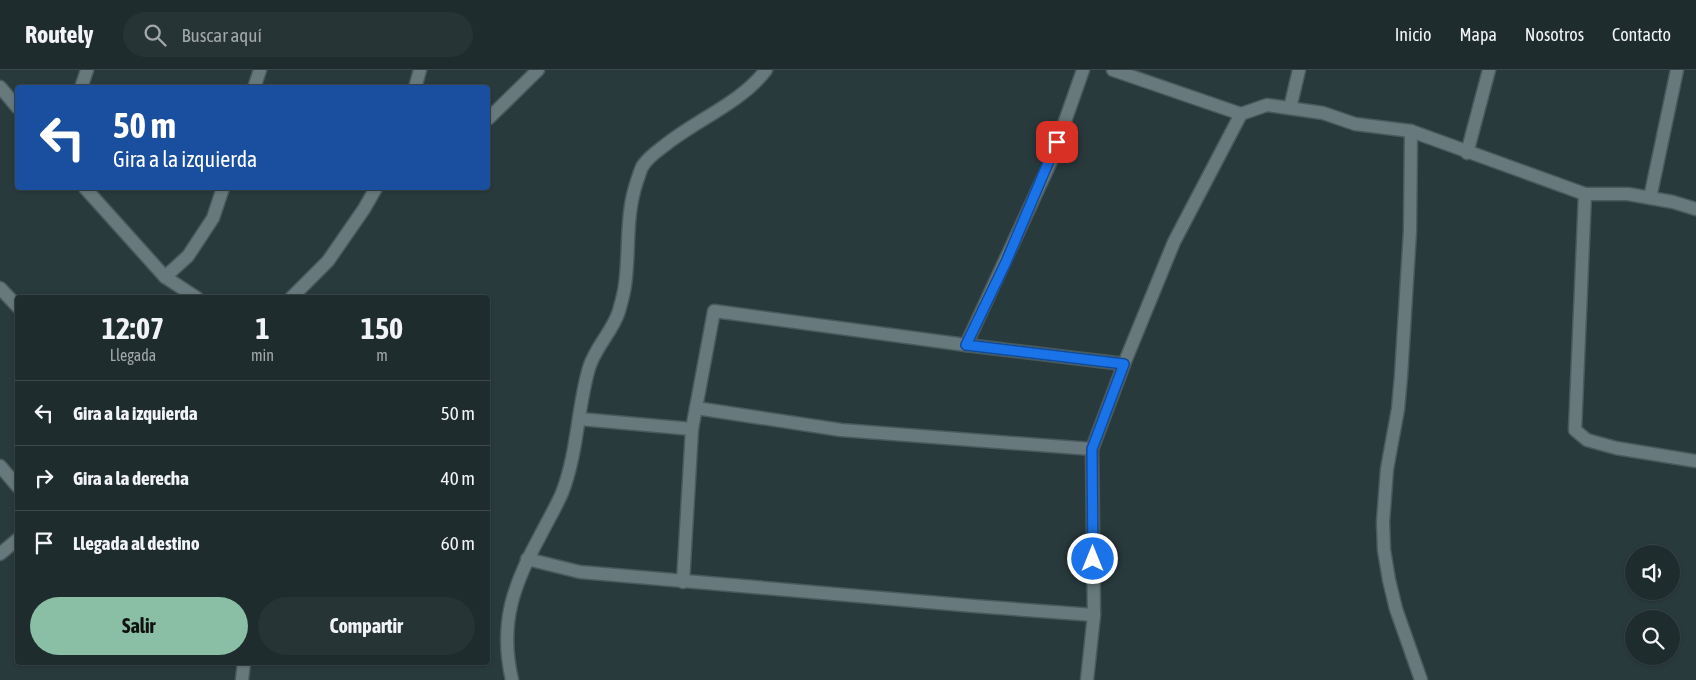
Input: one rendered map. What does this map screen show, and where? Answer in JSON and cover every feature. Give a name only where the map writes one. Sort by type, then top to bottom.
[{"type":"street","points":[[82,85],[86,70]]},
{"type":"street","points":[[255,85],[260,70]]},
{"type":"street","points":[[415,85],[420,70]]},
{"type":"street","points":[[490,117],[538,70]]},
{"type":"street","points":[[512,680],[507,649],[507,629],[515,589],[527,559],[562,493],[574,453],[583,391],[590,365],[618,314],[625,286],[628,219],[633,193],[642,166],[676,136],[737,98],[752,86],[766,70]]},
{"type":"street","points":[[966,345],[1006,262],[1050,161],[1083,70]]},
{"type":"street","points":[[1113,70],[1241,114],[1267,105],[1323,114],[1355,124],[1411,131],[1467,153],[1585,194],[1628,194],[1673,202],[1696,209]]},
{"type":"street","points":[[1290,108],[1299,70]]},
{"type":"street","points":[[1467,153],[1488,70]]},
{"type":"street","points":[[1650,198],[1677,70]]},
{"type":"street","points":[[0,87],[15,104]]},
{"type":"street","points":[[1087,680],[1094,614],[1092,449],[1124,364],[1174,242],[1241,114]]},
{"type":"street","points":[[1411,131],[1410,231],[1402,376],[1387,469],[1383,522],[1384,550],[1389,580],[1396,609],[1421,680]]},
{"type":"street","points":[[87,190],[164,277],[192,295]]},
{"type":"street","points":[[164,277],[188,256],[213,218],[222,190]]},
{"type":"street","points":[[295,295],[328,261],[375,190]]},
{"type":"street","points":[[1585,194],[1574,408],[1575,430],[1587,440],[1616,448],[1696,461]]},
{"type":"street","points":[[0,288],[15,304]]},
{"type":"street","points":[[683,582],[692,429],[714,311],[1124,364]]},
{"type":"street","points":[[696,408],[841,430],[1092,449]]},
{"type":"street","points":[[580,419],[692,429]]},
{"type":"street","points":[[0,466],[15,484]]},
{"type":"street","points":[[0,554],[15,542]]},
{"type":"street","points":[[527,559],[580,572],[683,582],[1094,614]]},
{"type":"street","points":[[242,680],[244,665]]},
{"type":"route","points":[[1057,142],[1006,262],[966,345],[1124,364],[1092,449],[1093,559]]}]
